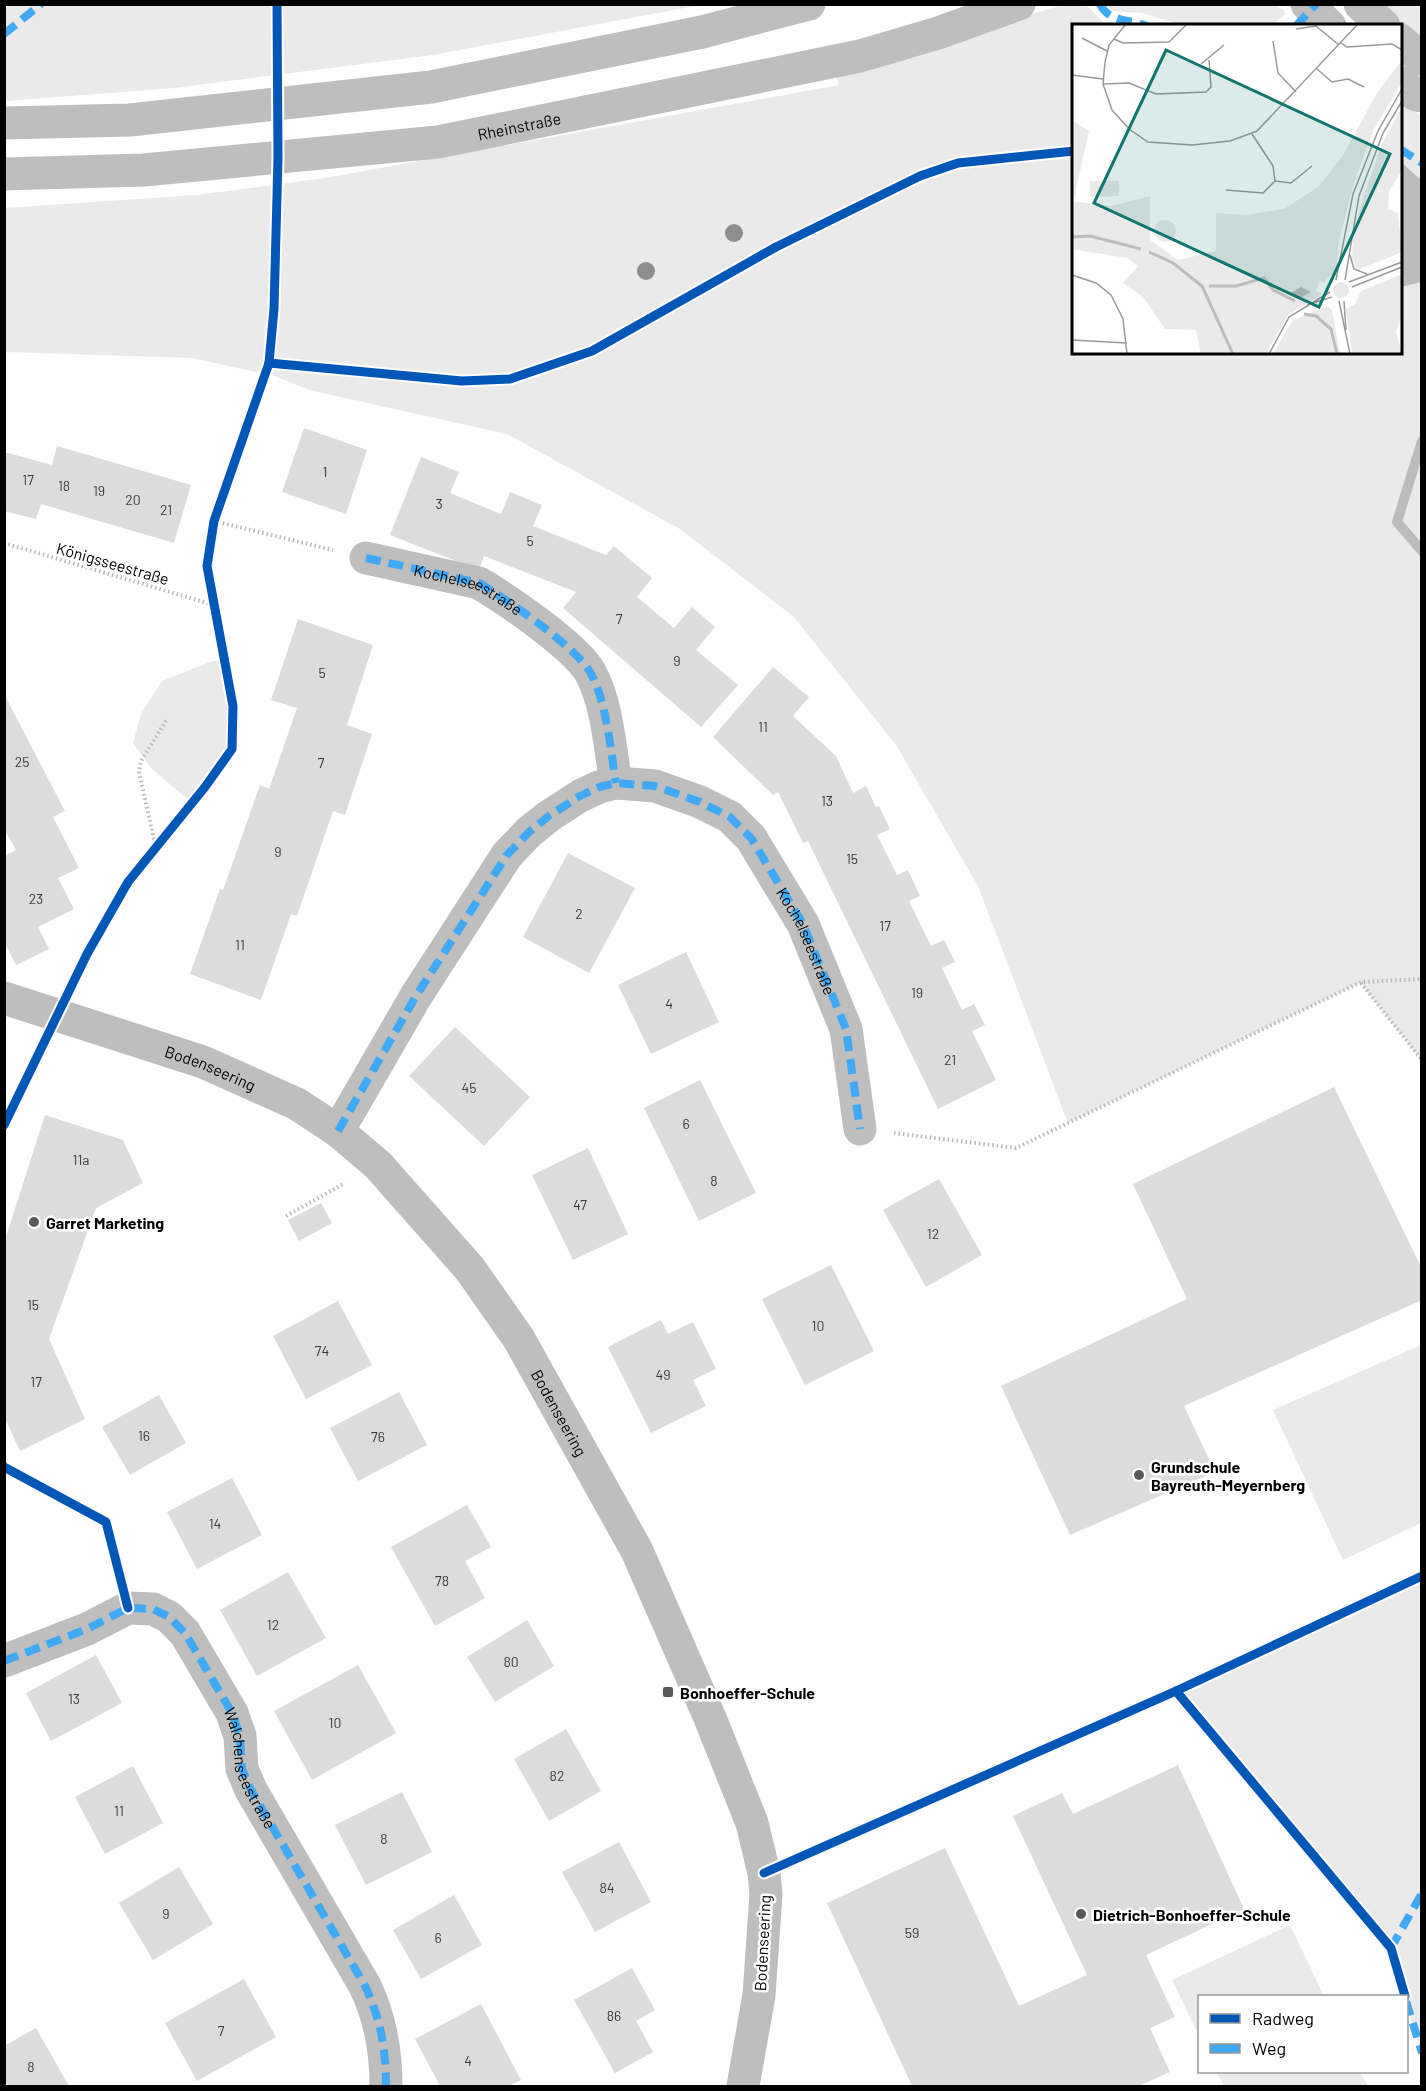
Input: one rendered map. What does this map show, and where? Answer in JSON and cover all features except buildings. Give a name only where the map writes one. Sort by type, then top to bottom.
[{"type":"street","points":[[4,123],[130,120],[431,87],[702,32],[809,4]]},
{"type":"street","name":"Rheinstraße","points":[[4,174],[144,170],[438,142],[860,56],[938,33],[1019,4]]},
{"type":"street","points":[[1307,4],[1328,24]]},
{"type":"street","points":[[1360,4],[1382,24]]},
{"type":"street","points":[[1402,41],[1422,59]]},
{"type":"street","points":[[1402,83],[1416,95],[1422,96]]},
{"type":"street","name":"Kochelseestraße","points":[[366,558],[479,583],[576,655],[589,670],[601,701],[616,783]]},
{"type":"street","name":"Kochelseestraße","points":[[338,1131],[416,996],[507,855],[529,832],[549,816],[580,796],[599,787],[616,783],[655,786],[700,802],[730,817],[751,838],[803,924],[846,1029],[860,1130]]},
{"type":"street","name":"Bodenseering","points":[[4,998],[203,1062],[297,1104],[338,1131],[378,1165],[470,1269],[519,1339],[637,1551],[710,1718],[752,1823],[764,1873],[765,1923],[759,1995],[743,2086]]},
{"type":"street","name":"Walchenseestraße","points":[[4,1661],[87,1629],[128,1608],[153,1609],[170,1617],[185,1633],[237,1725],[242,1769],[251,1791],[365,1986],[375,2008],[384,2040],[386,2086]]},
{"type":"path","points":[[214,521],[366,558]]},
{"type":"path","points":[[156,848],[139,772],[141,761],[167,719]]},
{"type":"path","points":[[860,1130],[1016,1148],[1360,982],[1422,979]]},
{"type":"path","points":[[1360,982],[1422,1060]]},
{"type":"path","points":[[286,1215],[378,1165]]},
{"type":"shaded area","points":[[1085,4],[1105,24],[1072,24],[1072,354],[1402,354],[1402,103],[1422,116],[1421,1060],[1360,983],[1068,1123],[978,886],[896,745],[794,617],[680,529],[507,434],[309,390],[275,376],[192,358],[5,352],[5,208],[197,195],[325,178],[839,85],[835,74],[1062,5]]},
{"type":"shaded area","points":[[4,5],[700,5],[433,55],[174,88],[5,101]]},
{"type":"shaded area","points":[[1107,5],[1274,5],[1284,10],[1285,14],[1274,24],[1178,24],[1142,13],[1112,11]]},
{"type":"shaded area","points":[[1378,5],[1421,5],[1421,40]]},
{"type":"shaded area","points":[[1402,163],[1422,181],[1421,282],[1402,287]]},
{"type":"shaded area","points":[[224,659],[233,706],[232,749],[192,803],[151,768],[133,743],[141,714],[162,681],[210,662]]},
{"type":"shaded area","points":[[1421,1345],[1421,1523],[1343,1560],[1273,1410]]},
{"type":"shaded area","points":[[1421,1576],[1421,2055],[1408,2009],[1408,1995],[1404,1995],[1391,1948],[1176,1691]]},
{"type":"shaded area","points":[[1290,1925],[1324,1995],[1198,1995],[1198,2034],[1172,1980]]},
{"type":"shaded area","points":[[1217,2073],[1361,2073],[1368,2086],[1224,2086]]},
{"type":"waterway","points":[[1422,441],[1397,522],[1422,551]]},
{"type":"marked path","points":[[4,34],[41,4]]},
{"type":"marked path","points":[[1100,4],[1104,10],[1115,17],[1141,24]]},
{"type":"marked path","points":[[1298,24],[1316,4]]},
{"type":"marked path","points":[[1402,150],[1422,163]]},
{"type":"marked path","points":[[366,558],[479,583],[522,611],[570,649],[582,661],[596,684],[607,726],[616,783]]},
{"type":"marked path","points":[[338,1131],[416,996],[507,855],[529,832],[549,816],[580,796],[599,787],[616,783],[655,786],[700,802],[730,817],[751,838],[803,924],[846,1029],[860,1129]]},
{"type":"marked path","points":[[4,1661],[87,1629],[128,1608],[153,1609],[169,1617],[185,1633],[232,1713],[240,1736],[242,1769],[251,1790],[365,1986],[382,2035],[386,2086]]},
{"type":"marked path","points":[[1391,1948],[1422,1893]]},
{"type":"marked path","points":[[1408,2008],[1422,2053]]},
{"type":"cycle path","points":[[4,1125],[87,954],[128,882],[205,787],[232,749],[233,706],[207,566],[214,521],[269,363],[274,309],[278,158],[277,4]]},
{"type":"cycle path","points":[[269,363],[462,381],[510,379],[592,351],[776,247],[920,176],[958,163],[1072,151]]},
{"type":"cycle path","points":[[4,1467],[106,1522],[128,1608]]},
{"type":"cycle path","points":[[764,1873],[1176,1691],[1422,1576]]},
{"type":"cycle path","points":[[1176,1691],[1391,1948],[1405,1995]]},
{"type":"place","name":"Garret Marketing","points":[[34,1222]]},
{"type":"place","name":"Grundschule Bayreuth-Meyernberg","points":[[1139,1475]]},
{"type":"place","name":"Bonhoeffer-Schule","points":[[668,1692]]},
{"type":"place","name":"Dietrich-Bonhoeffer-Schule","points":[[1081,1914]]}]
